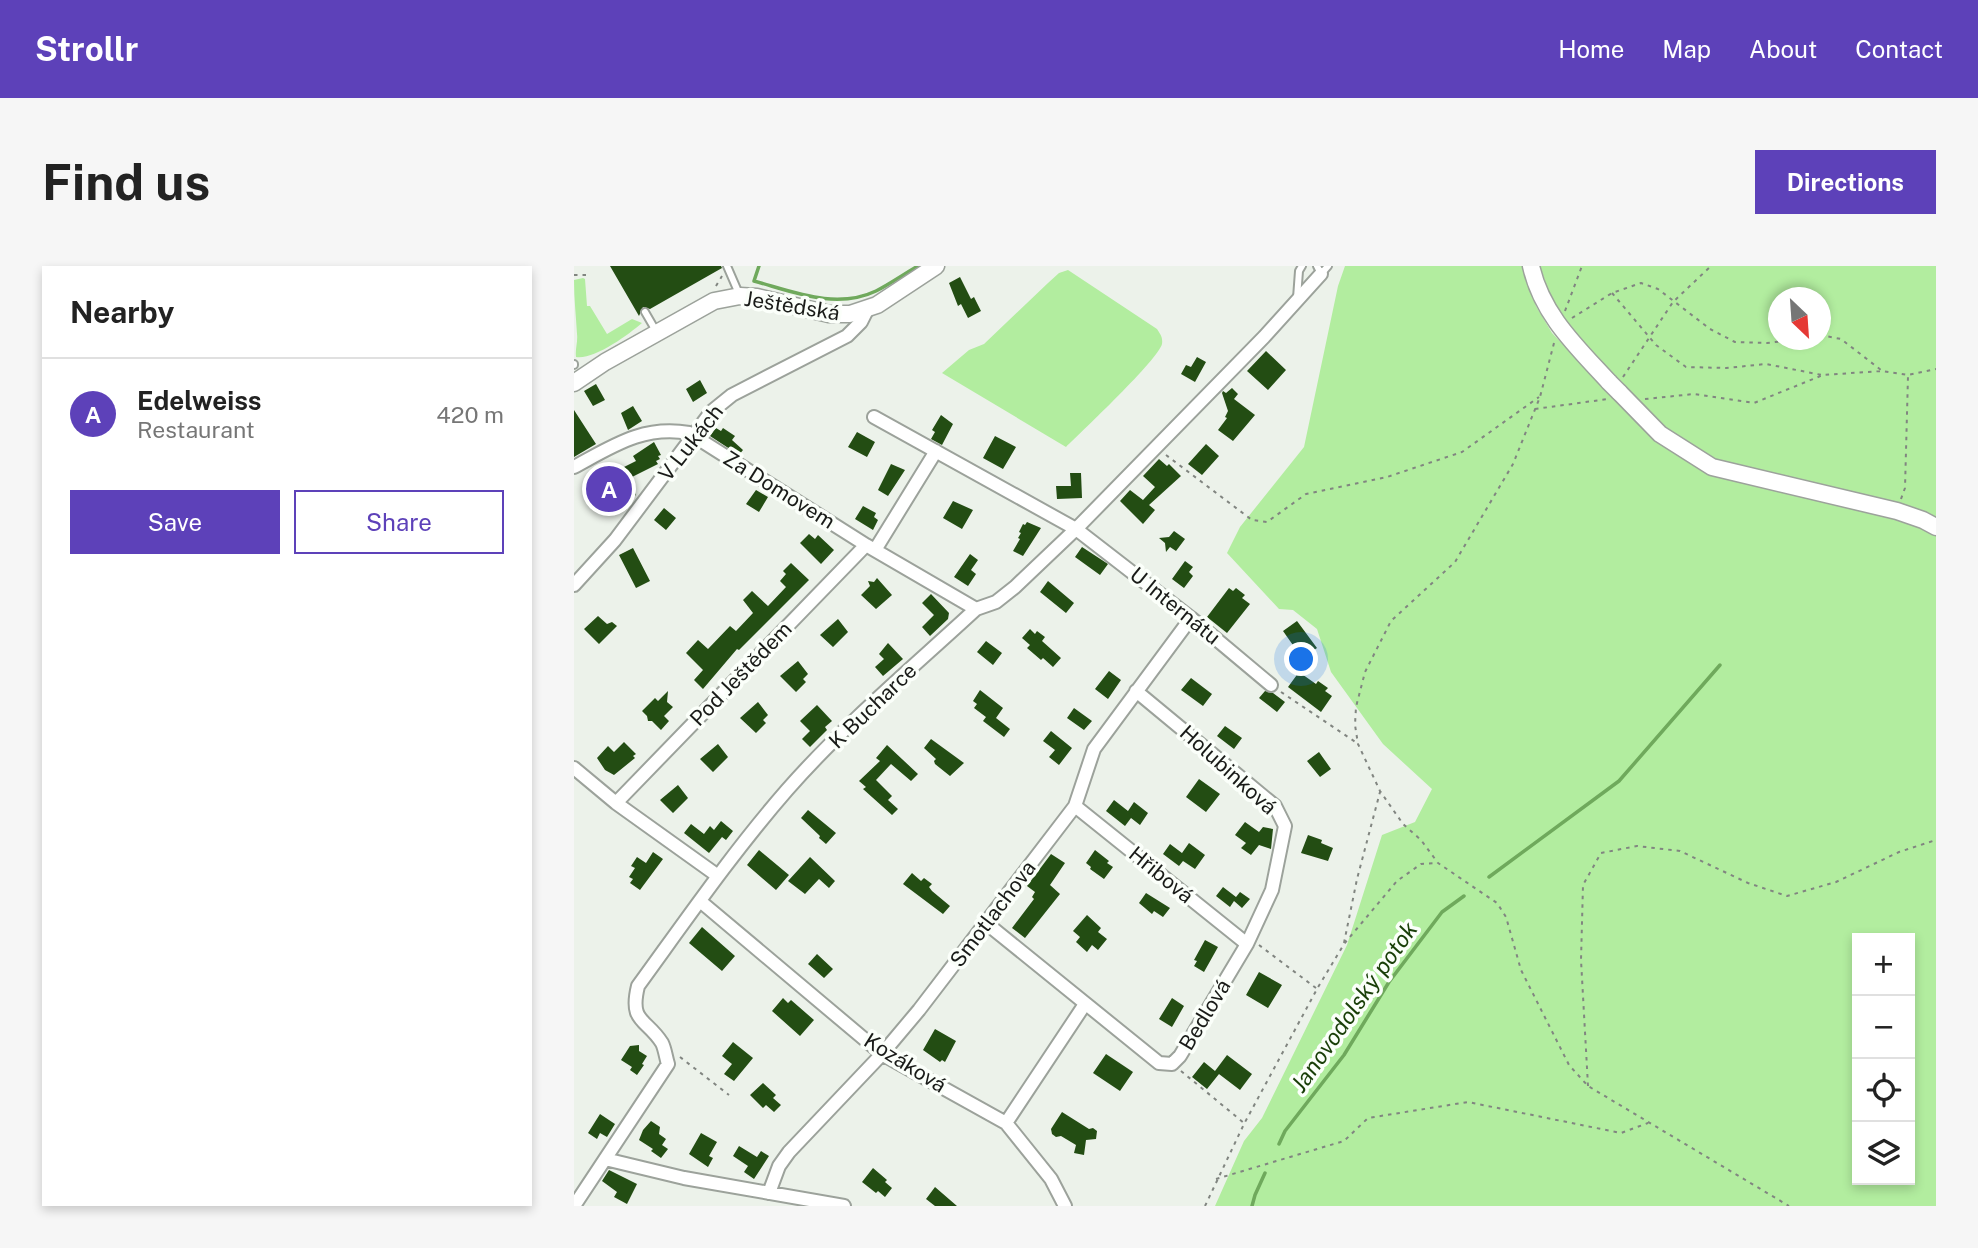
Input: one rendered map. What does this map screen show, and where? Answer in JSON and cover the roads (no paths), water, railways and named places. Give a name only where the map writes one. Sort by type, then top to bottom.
[{"type":"street","name":"Ještědská","points":[[574,383],[588,372],[714,301],[740,296],[757,297],[829,314],[850,314],[867,310],[936,266]]},
{"type":"street","points":[[1531,266],[1544,302],[1559,328],[1660,435],[1712,467],[1896,511],[1936,527]]},
{"type":"street","name":"K Bucharce","points":[[604,1159],[667,1064],[663,1044],[639,1019],[634,1002],[638,986],[718,876],[787,790],[868,708],[976,609],[996,602],[1015,587],[1076,529],[1297,300],[1322,269]]},
{"type":"street","name":"V Lukách","points":[[574,585],[615,540],[711,412],[732,395],[847,336],[861,322],[867,310]]},
{"type":"street","name":"U Internátu","points":[[874,416],[1076,529],[1191,618],[1271,685]]},
{"type":"street","name":"Za Domovem","points":[[574,467],[624,441],[648,433],[670,430],[694,435],[871,548],[976,609]]},
{"type":"street","name":"Pod Ještědem","points":[[616,803],[871,548],[936,451]]},
{"type":"street","name":"Smotlachova","points":[[769,1193],[779,1166],[789,1152],[882,1054],[919,1010],[1075,806],[1094,749],[1191,618]]},
{"type":"street","name":"Holubinková","points":[[1136,691],[1275,806],[1285,826],[1272,890],[1247,944]]},
{"type":"street","points":[[574,768],[616,803],[718,876]]},
{"type":"street","name":"Hřibová","points":[[1075,806],[1247,944]]},
{"type":"street","name":"Kozáková","points":[[700,901],[882,1054],[1006,1123],[1051,1180],[1065,1206]]},
{"type":"street","name":"Bedlová","points":[[986,923],[1159,1063],[1172,1064],[1180,1056],[1247,944]]},
{"type":"street","points":[[1006,1123],[1086,1004]]},
{"type":"street","points":[[574,1206],[604,1159],[684,1178],[844,1206]]},
{"type":"lane","points":[[727,266],[740,296]]},
{"type":"lane","points":[[1297,300],[1299,271],[1302,266]]},
{"type":"lane","points":[[645,312],[657,333]]},
{"type":"waterway","points":[[759,266],[754,281],[830,299],[846,299],[876,291],[918,266]]},
{"type":"waterway","name":"Janovodolský potok","points":[[1489,877],[1619,781],[1720,665]]},
{"type":"waterway","name":"Janovodolský potok","points":[[1279,1144],[1285,1131],[1344,1055],[1389,982],[1442,912],[1464,896]]},
{"type":"waterway","name":"Janovodolský potok","points":[[1252,1206],[1265,1173]]},
{"type":"place","name":"Edelweiss","points":[[609,489]]}]
